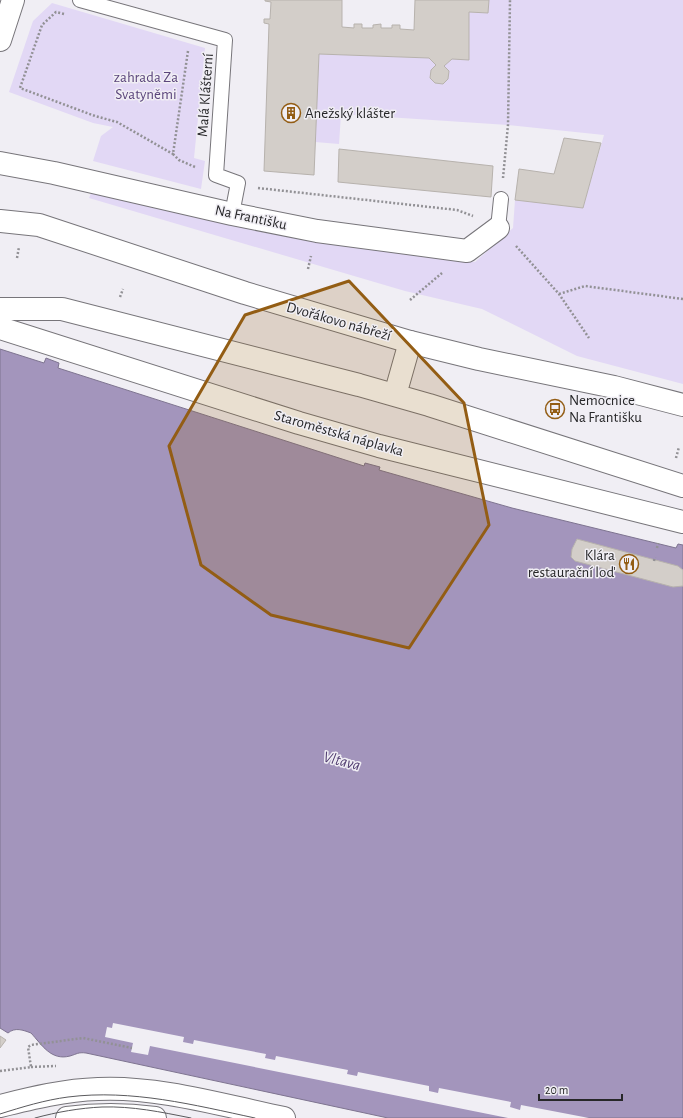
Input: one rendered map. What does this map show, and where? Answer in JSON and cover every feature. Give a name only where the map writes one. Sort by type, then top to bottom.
[{"type":"street","points":[[0,40],[13,0]]},
{"type":"street","name":"Na Františku","points":[[0,163],[54,173],[232,214],[317,231],[467,251]]},
{"type":"street","name":"Dvořákovo nábřeží","points":[[0,221],[46,228],[245,293],[410,342],[479,359],[614,387],[683,405]]},
{"type":"street","points":[[467,251],[498,228]]},
{"type":"street","points":[[0,309],[62,309],[394,395],[683,486]]},
{"type":"street","name":"Staroměstská náplavka","points":[[0,328],[299,423],[379,446],[683,522]]},
{"type":"street","points":[[394,395],[410,342]]},
{"type":"street","points":[[0,1106],[72,1091],[125,1089],[181,1096],[284,1118]]},
{"type":"street","points":[[67,1118],[106,1114],[154,1118]]},
{"type":"lane","name":"Malá Klášterní","points":[[80,0],[225,40],[216,175]]},
{"type":"lane","points":[[216,175],[238,183],[232,214]]},
{"type":"lane","points":[[498,228],[501,199]]},
{"type":"path","points":[[501,199],[508,125],[510,0]]},
{"type":"path","points":[[71,17],[56,12],[42,26],[20,88],[95,116],[117,122],[173,154],[179,160],[216,175]]},
{"type":"path","points":[[173,154],[188,49]]},
{"type":"path","points":[[238,183],[263,189],[457,210],[479,218],[498,228],[559,294],[588,338]]},
{"type":"path","points":[[17,258],[19,251]]},
{"type":"path","points":[[410,300],[467,251]]},
{"type":"path","points":[[559,294],[585,286],[683,299]]},
{"type":"path","points":[[676,458],[679,447]]},
{"type":"path","points":[[658,543],[658,548]]},
{"type":"path","points":[[654,561],[655,556]]},
{"type":"path","points":[[0,1071],[31,1068],[28,1047],[31,1045],[83,1038],[132,1048]]},
{"type":"highlighted area","points":[[349,281],[464,403],[489,525],[409,648],[271,615],[201,565],[169,446],[245,315]]},
{"type":"green space","points":[[489,0],[683,0],[683,384],[577,356],[482,309],[405,291],[89,198],[92,191],[266,233],[475,262],[513,228],[515,200],[583,208],[604,135],[508,125],[341,114],[339,144],[315,142],[319,54],[429,58],[436,65],[431,70],[430,78],[435,83],[443,84],[448,79],[449,71],[444,66],[452,59],[468,59],[469,12],[488,13]]},
{"type":"green space","name":"zahrada Za Svatyněmi","points":[[52,3],[205,48],[194,158],[205,161],[201,189],[93,161],[101,136],[113,127],[93,123],[9,92],[33,21]]},
{"type":"water","name":"Vltava","points":[[0,349],[44,363],[46,358],[59,363],[58,368],[364,466],[365,463],[380,467],[379,470],[512,508],[676,548],[678,544],[683,545],[683,1118],[388,1118],[86,1053],[63,1057],[57,1056],[43,1047],[31,1033],[22,1030],[13,1030],[8,1033],[0,1028]]},
{"type":"pier","points":[[113,1023],[184,1037],[183,1042],[193,1044],[194,1040],[266,1054],[265,1058],[275,1060],[276,1056],[348,1070],[347,1074],[357,1076],[358,1072],[429,1086],[429,1091],[438,1093],[439,1088],[511,1102],[510,1107],[520,1110],[521,1105],[589,1118],[508,1118],[150,1046],[148,1055],[131,1052],[133,1043],[105,1037],[107,1027],[112,1028]]},
{"type":"building","name":"Anežský klášter","points":[[265,0],[342,0],[342,27],[354,28],[354,24],[362,24],[362,28],[373,28],[373,25],[381,24],[381,28],[392,28],[392,25],[400,25],[400,29],[414,30],[415,0],[489,0],[488,13],[469,12],[469,60],[452,59],[444,66],[449,71],[448,79],[443,84],[435,83],[430,78],[431,70],[436,65],[429,58],[319,54],[314,175],[264,171],[269,24],[264,23],[264,19],[270,19],[271,2]]},
{"type":"building","points":[[564,138],[601,143],[583,208],[515,200],[519,169],[554,174]]},
{"type":"building","name":"Anežský klášter","points":[[339,149],[493,166],[491,197],[338,182]]},
{"type":"building","name":"Klára restaurační loď","points":[[577,539],[678,566],[683,570],[683,586],[673,587],[575,561],[571,557],[572,549]]},
{"type":"building","points":[[0,1036],[6,1040],[0,1048]]},
{"type":"tram line","points":[[0,1114],[59,1098],[92,1095],[116,1095],[163,1100],[255,1118]]},
{"type":"tram line","points":[[35,1118],[77,1109],[113,1107],[146,1110],[191,1118]]},
{"type":"place","name":"Anežský klášter","points":[[291,113]]},
{"type":"place","name":"Nemocnice Na Františku","points":[[555,409]]},
{"type":"place","name":"Klára restaurační loď","points":[[629,564]]}]
